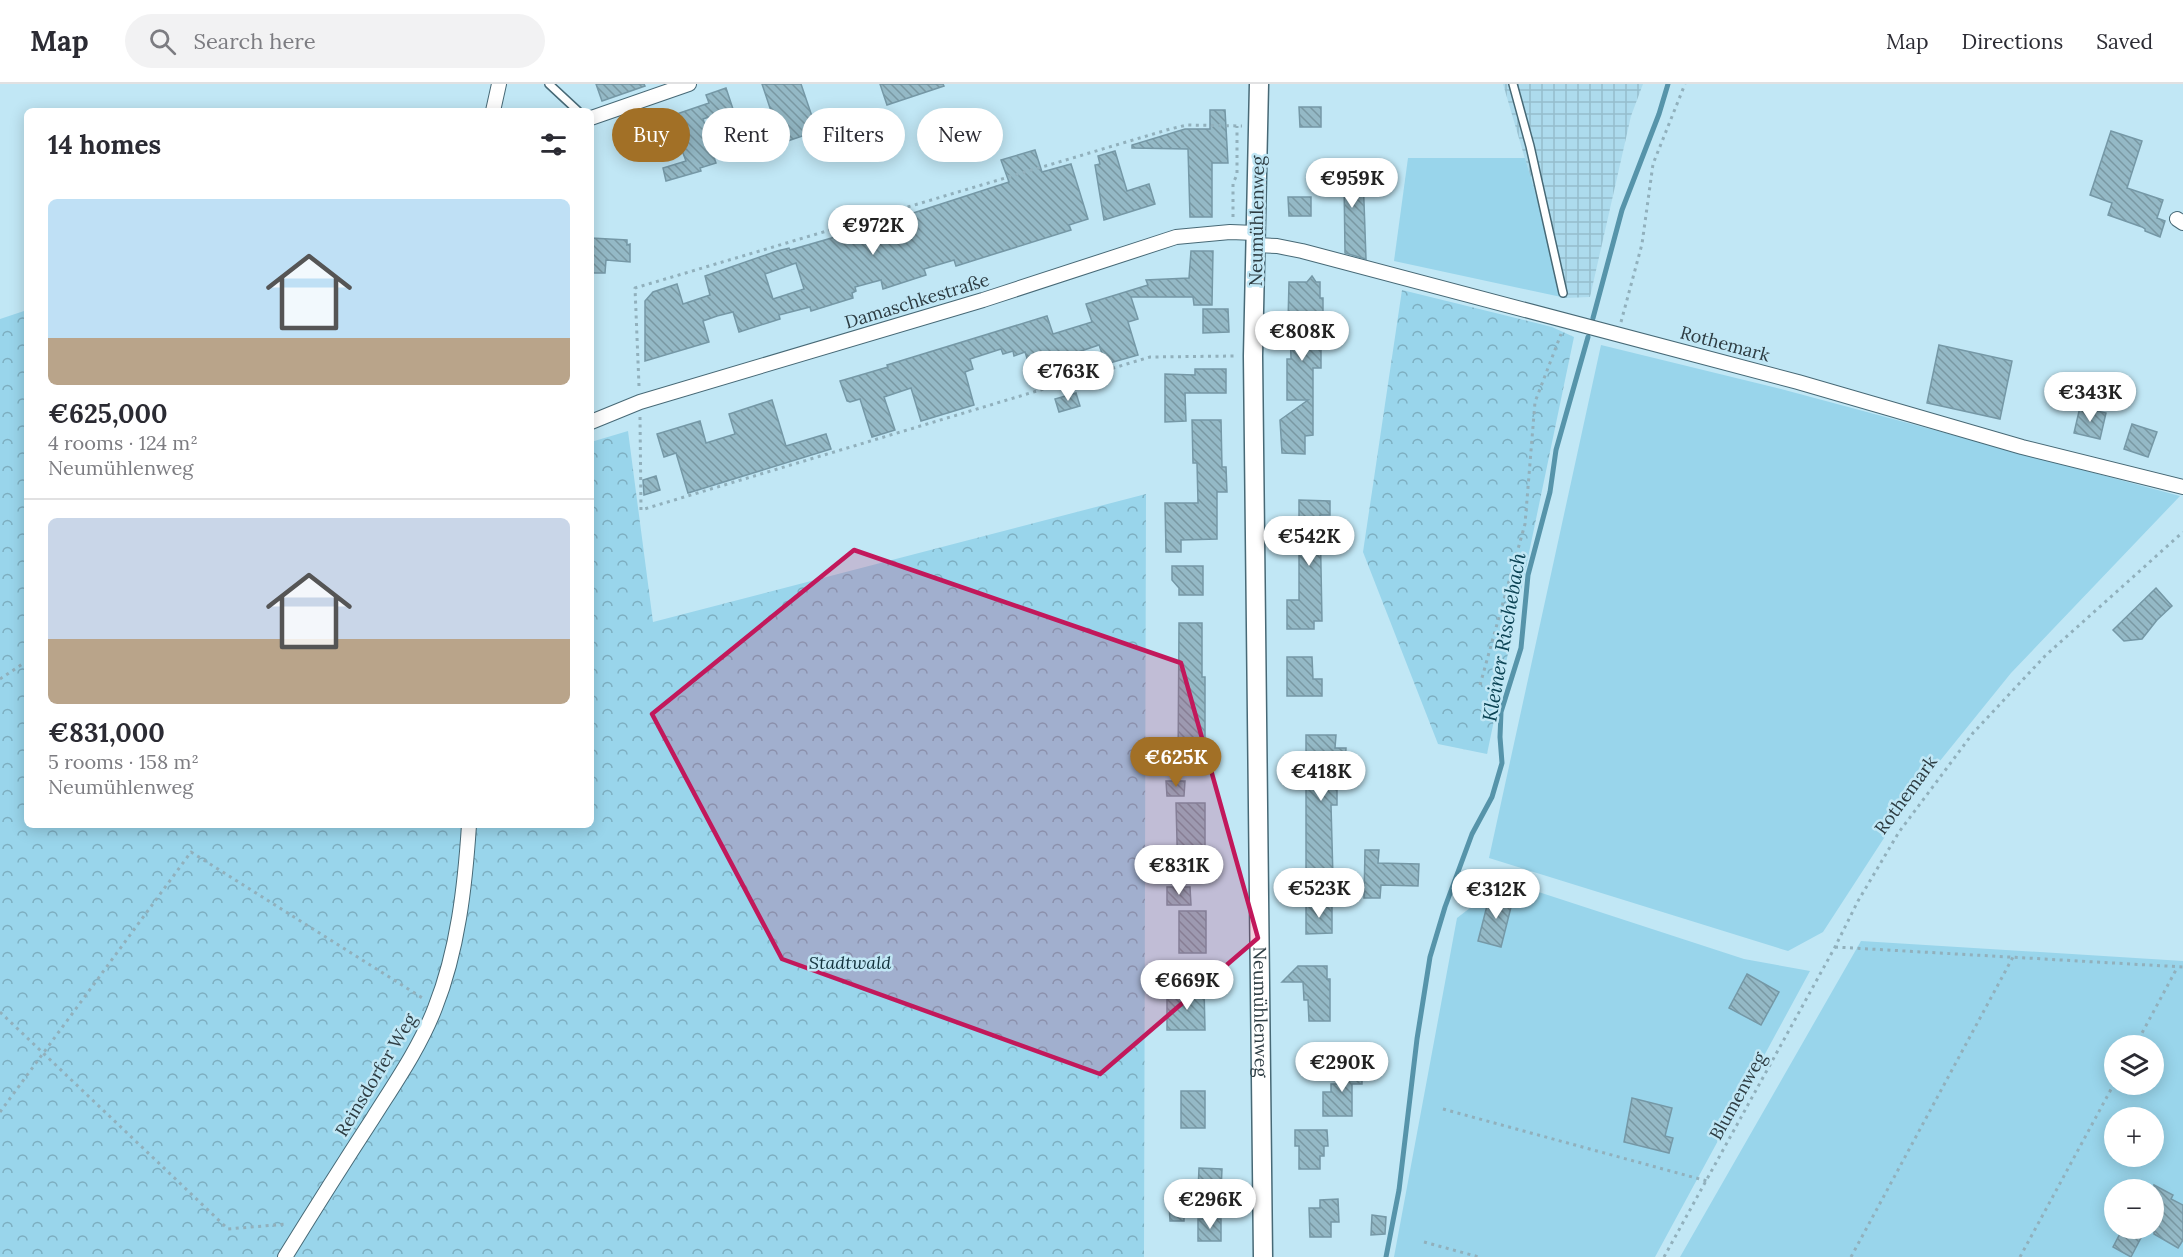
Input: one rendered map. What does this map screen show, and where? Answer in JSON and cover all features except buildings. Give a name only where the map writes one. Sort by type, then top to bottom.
[{"type":"street","points":[[494,108],[499,84]]},
{"type":"street","points":[[594,117],[689,84]]},
{"type":"street","name":"Neumühlenweg","points":[[1259,84],[1259,127],[1251,237],[1263,1257]]},
{"type":"street","name":"Damaschkestraße","points":[[594,421],[640,402],[983,300],[1176,237],[1251,237]]},
{"type":"street","name":"Rothemark","points":[[1251,237],[1798,382],[2022,447],[2183,487]]},
{"type":"street","name":"Reinsdorfer Weg","points":[[285,1257],[411,1057],[436,1006],[460,911],[466,872],[469,828]]},
{"type":"lane","points":[[549,84],[575,108]]},
{"type":"lane","points":[[1514,84],[1563,293]]},
{"type":"path","points":[[1618,334],[1642,244],[1653,164],[1685,84]]},
{"type":"path","points":[[635,288],[1170,129],[1187,125],[1259,127]]},
{"type":"path","points":[[1237,126],[1238,175],[1233,183],[1233,224],[1251,237]]},
{"type":"path","points":[[1480,685],[1525,524],[1535,402],[1566,321]]},
{"type":"path","points":[[641,510],[1150,357],[1253,356]]},
{"type":"path","name":"Rothemark","points":[[1835,947],[1858,901],[1899,832],[1973,733],[2045,656],[2183,532]]},
{"type":"path","points":[[0,679],[24,662]]},
{"type":"path","points":[[0,1112],[191,852],[436,1006]]},
{"type":"path","points":[[1835,947],[2183,967]]},
{"type":"path","name":"Blumenweg","points":[[1664,1257],[1835,947]]},
{"type":"path","points":[[1851,1257],[2013,957]]},
{"type":"path","points":[[2141,1035],[2178,967]]},
{"type":"path","points":[[0,1012],[228,1229],[307,1222]]},
{"type":"path","points":[[2020,1257],[2108,1095]]},
{"type":"path","points":[[1443,1109],[1707,1181]]},
{"type":"path","points":[[1424,1242],[1479,1257]]},
{"type":"highlighted area","points":[[854,550],[1181,663],[1258,938],[1100,1074],[782,959],[652,714]]},
{"type":"shaded area","points":[[1503,84],[1643,84],[1631,116],[1590,297],[1566,298]]},
{"type":"green space","points":[[1408,158],[1525,158],[1566,298],[1394,261]]},
{"type":"green space","points":[[1402,290],[1552,327],[1574,337],[1487,754],[1438,744],[1363,552]]},
{"type":"green space","name":"Stadtwald","points":[[24,311],[24,828],[594,828],[594,441],[628,431],[653,622],[1146,494],[1144,1257],[0,1257],[0,319]]},
{"type":"green space","points":[[1601,345],[1781,389],[2180,496],[2011,673],[1910,798],[1823,932],[1788,951],[1489,858]]},
{"type":"green space","points":[[1505,881],[1744,959],[1810,971],[1655,1257],[1394,1257],[1457,918]]},
{"type":"green space","points":[[1861,941],[2183,961],[2183,1257],[1680,1257]]},
{"type":"waterway","name":"Kleiner Rischebach","points":[[1593,318],[1622,210],[1659,114],[1668,84]]},
{"type":"waterway","name":"Kleiner Rischebach","points":[[1386,1257],[1399,1190],[1417,1039],[1430,957],[1445,907],[1472,834],[1492,797],[1502,763],[1501,712],[1521,648],[1528,575],[1550,492],[1556,450],[1588,337]]}]
